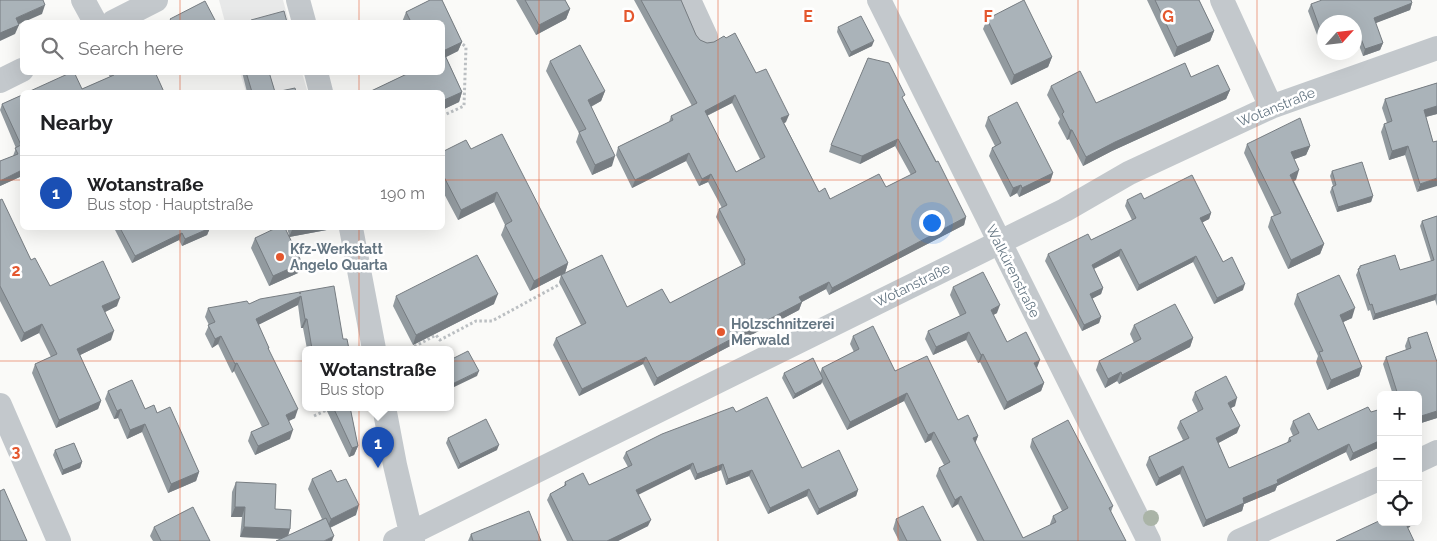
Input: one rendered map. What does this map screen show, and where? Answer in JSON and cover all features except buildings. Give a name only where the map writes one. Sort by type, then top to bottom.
[{"type":"street","points":[[83,0],[94,20]]},
{"type":"street","points":[[117,20],[156,0]]},
{"type":"street","points":[[298,0],[303,20]]},
{"type":"street","points":[[689,0],[706,37]]},
{"type":"street","name":"Walkürenstraße","points":[[879,0],[1149,541]]},
{"type":"street","points":[[1222,0],[1271,107]]},
{"type":"street","name":"Wotanstraße","points":[[406,538],[1065,210],[1129,173],[1271,107],[1437,48]]},
{"type":"street","points":[[0,81],[20,71]]},
{"type":"street","points":[[317,75],[320,90]]},
{"type":"street","points":[[351,230],[373,346]]},
{"type":"street","points":[[0,405],[59,541]]},
{"type":"street","points":[[385,411],[406,538]]},
{"type":"street","points":[[1422,459],[1437,452]]},
{"type":"street","points":[[1239,541],[1377,480]]},
{"type":"path","points":[[445,115],[464,106],[466,47],[454,35]]},
{"type":"path","points":[[416,346],[436,336],[440,340],[476,321],[492,321],[568,280]]},
{"type":"path","points":[[314,416],[325,411]]},
{"type":"shaded area","points":[[219,0],[283,0],[288,20],[224,20]]},
{"type":"shaded area","points":[[241,75],[303,75],[307,90],[245,90]]},
{"type":"place","name":"Kfz-Werkstatt Angelo Quarta","points":[[280,257]]},
{"type":"place","name":"Holzschnitzerei Merwald","points":[[721,332]]},
{"type":"place","name":"Wotanstraße","points":[[378,468]]}]
